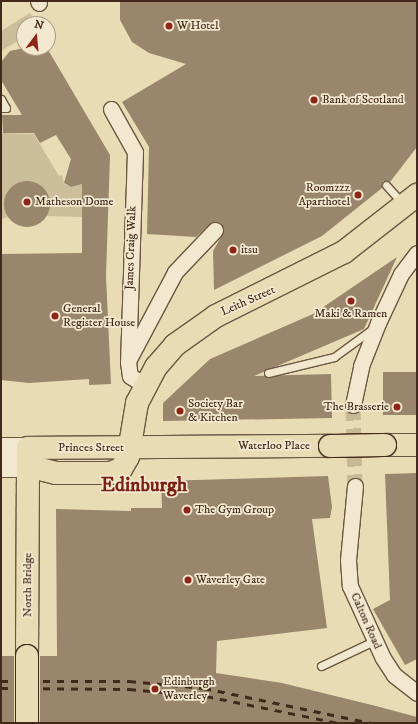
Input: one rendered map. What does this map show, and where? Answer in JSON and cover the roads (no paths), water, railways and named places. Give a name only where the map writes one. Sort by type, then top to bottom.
[{"type":"main road","name":"Leith Street","points":[[131,447],[133,416],[145,385],[160,362],[188,334],[216,316],[344,252],[414,198]]},
{"type":"main road","points":[[101,448],[120,435],[133,416]]},
{"type":"main road","name":"Waterloo Place","points":[[131,447],[417,445]]},
{"type":"main road","name":"Princes Street","points":[[131,447],[126,464],[110,472],[56,473],[28,457],[101,448],[131,447]]},
{"type":"main road","name":"North Bridge","points":[[27,723],[28,457]]},
{"type":"street","name":"James Craig Walk","points":[[111,109],[135,152],[128,362],[130,376],[145,385]]},
{"type":"street","points":[[128,362],[175,272],[215,230]]},
{"type":"street","points":[[353,405],[361,366],[378,323],[401,274],[417,253]]},
{"type":"street","name":"Princes Street","points":[[1,448],[28,457]]},
{"type":"street","name":"Princes Street","points":[[1,466],[28,457]]},
{"type":"street","name":"Calton Road","points":[[355,486],[348,560],[350,586],[374,641],[394,675],[417,693]]},
{"type":"lane","points":[[1,99],[6,108],[1,108]]},
{"type":"lane","points":[[386,185],[414,198]]},
{"type":"lane","points":[[268,373],[334,357],[378,323]]},
{"type":"lane","points":[[321,666],[374,641]]},
{"type":"tunnel","points":[[353,405],[355,486]]},
{"type":"railway","points":[[1,681],[129,681],[204,688],[372,723]]},
{"type":"railway","points":[[1,688],[129,689],[206,696],[339,723]]},
{"type":"place","name":"W Hotel","points":[[169,26]]},
{"type":"place","name":"Bank of Scotland","points":[[314,100]]},
{"type":"place","name":"Roomzzz Aparthotel","points":[[358,195]]},
{"type":"place","name":"Matheson Dome","points":[[27,202]]},
{"type":"place","name":"itsu","points":[[233,250]]},
{"type":"place","name":"Maki & Ramen","points":[[351,301]]},
{"type":"place","name":"General Register House","points":[[55,316]]},
{"type":"place","name":"The Brasserie","points":[[397,407]]},
{"type":"place","name":"Society Bar & Kitchen","points":[[180,411]]},
{"type":"place","name":"The Gym Group","points":[[187,510]]},
{"type":"place","name":"Waverley Gate","points":[[188,580]]},
{"type":"place","name":"Edinburgh Waverley","points":[[155,689]]},
{"type":"district","name":"Edinburgh","points":[[144,485]]}]
